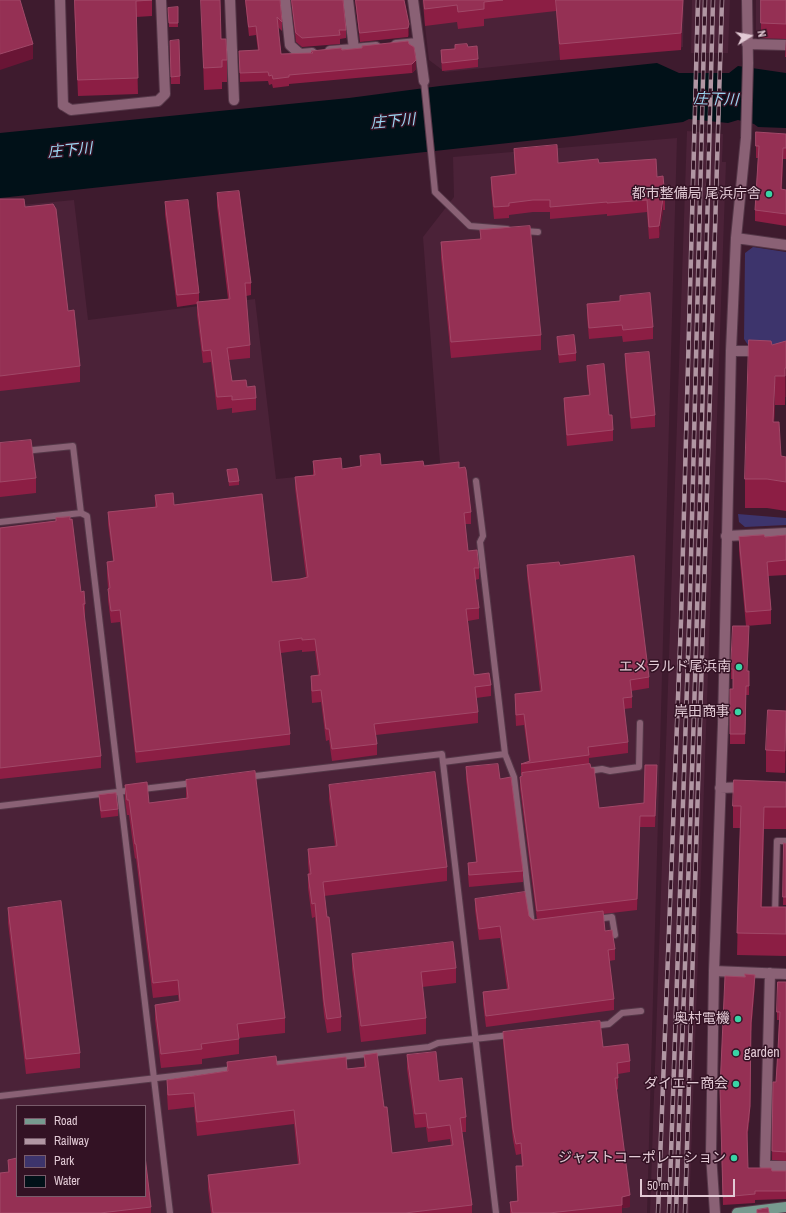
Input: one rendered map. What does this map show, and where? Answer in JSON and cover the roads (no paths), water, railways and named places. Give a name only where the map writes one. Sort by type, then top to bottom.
[{"type":"main road","points":[[737,1213],[786,1207]]},
{"type":"street","points":[[60,0],[63,105],[71,110],[158,101],[165,94],[161,0]]},
{"type":"street","points":[[230,0],[234,100]]},
{"type":"street","points":[[285,0],[290,45],[300,54],[418,43]]},
{"type":"street","points":[[348,0],[354,49]]},
{"type":"street","points":[[413,0],[424,81]]},
{"type":"street","points":[[715,1213],[711,1154],[714,971],[731,351],[736,238],[746,126],[748,63],[746,0]]},
{"type":"street","points":[[747,44],[786,45]]},
{"type":"street","points":[[736,238],[786,245]]},
{"type":"street","points":[[731,351],[786,351]]},
{"type":"street","points":[[726,536],[786,533]]},
{"type":"street","points":[[720,788],[757,786]]},
{"type":"street","points":[[714,971],[786,974]]},
{"type":"street","points":[[770,973],[766,1166],[786,1166]]},
{"type":"lane","points":[[424,81],[433,157],[435,192],[470,226],[538,232]]},
{"type":"lane","points":[[15,453],[73,446],[81,513]]},
{"type":"lane","points":[[476,481],[483,536],[480,542],[505,754],[515,780],[533,927],[540,926]]},
{"type":"lane","points":[[0,522],[81,513],[87,516],[170,1213]]},
{"type":"lane","points":[[578,772],[639,767],[640,723]]},
{"type":"lane","points":[[238,778],[442,754],[477,1039],[496,1213]]},
{"type":"lane","points":[[443,762],[505,754]]},
{"type":"lane","points":[[515,780],[522,779]]},
{"type":"lane","points":[[0,806],[198,782]]},
{"type":"lane","points":[[786,841],[778,841],[775,914],[786,915]]},
{"type":"lane","points":[[591,920],[612,917],[615,935]]},
{"type":"lane","points":[[586,1026],[609,1024],[622,1013],[640,1011]]},
{"type":"lane","points":[[264,1066],[429,1047],[438,1043],[516,1034]]},
{"type":"lane","points":[[0,1096],[241,1069]]},
{"type":"water","name":"庄下川","points":[[657,63],[679,73],[729,73],[738,66],[786,73],[786,128],[758,127],[754,124],[738,120],[728,123],[689,119],[683,122],[573,136],[0,198],[0,133],[349,98],[440,86]]},
{"type":"railway","points":[[658,1213],[681,621],[698,0]]},
{"type":"railway","points":[[669,1213],[690,598],[705,0]]},
{"type":"railway","points":[[676,1213],[696,653],[713,0]]},
{"type":"railway","points":[[685,1213],[722,0]]},
{"type":"place","name":"都市整備局 尾浜庁舎","points":[[769,194]]},
{"type":"place","name":"エメラルド尾浜南","points":[[739,667]]},
{"type":"place","name":"岸田商事","points":[[738,712]]},
{"type":"place","name":"奥村電機","points":[[738,1019]]},
{"type":"place","name":"garden","points":[[736,1053]]},
{"type":"place","name":"ダイエー商会","points":[[736,1084]]},
{"type":"place","name":"ジャストコーポレーション","points":[[734,1158]]}]
